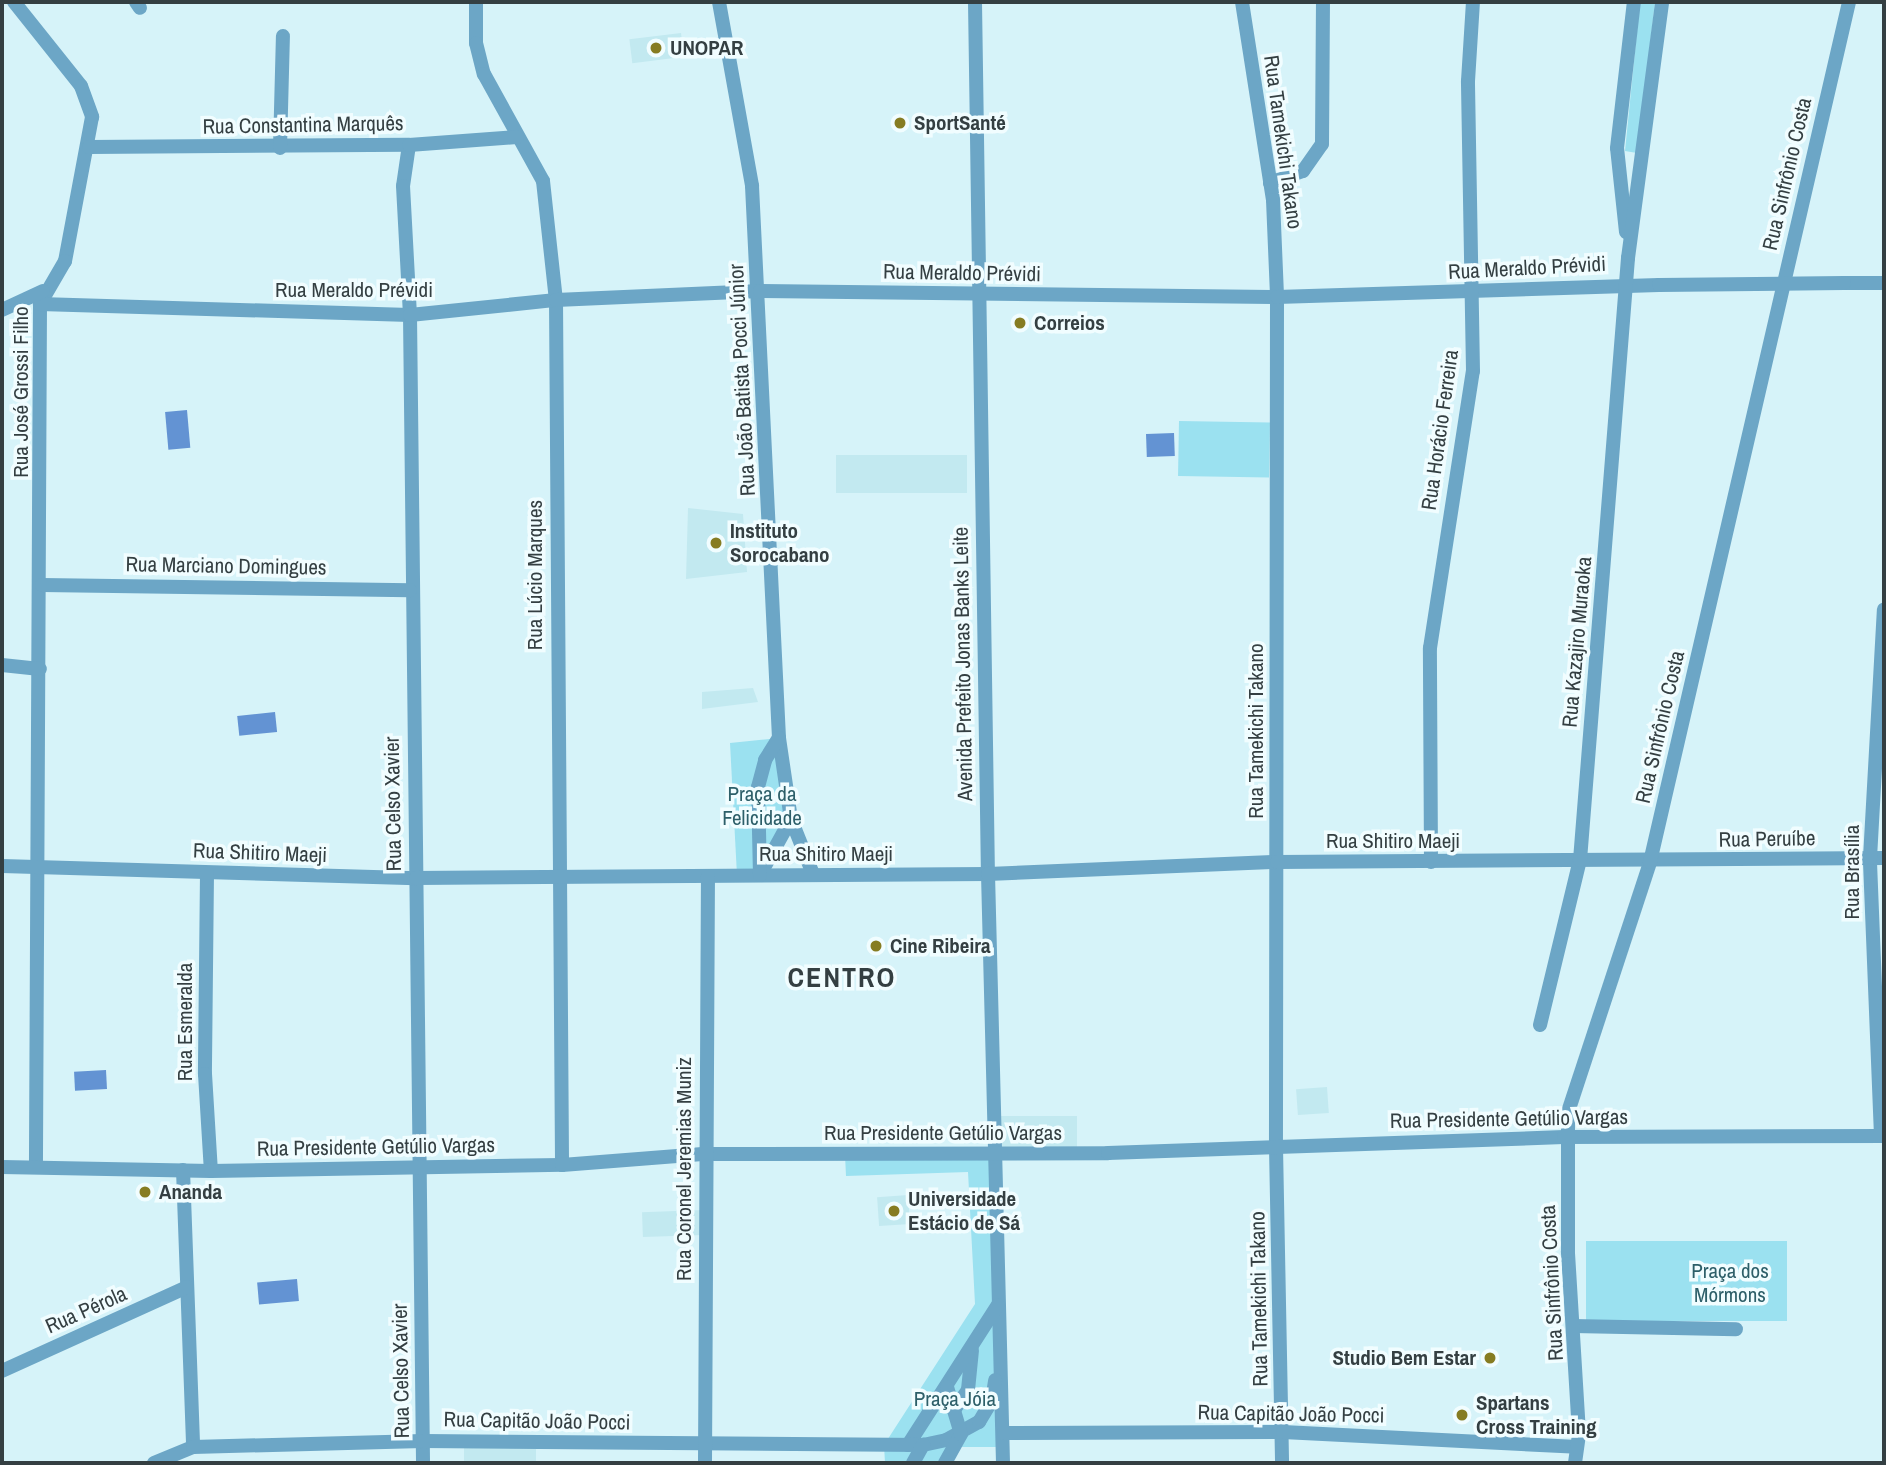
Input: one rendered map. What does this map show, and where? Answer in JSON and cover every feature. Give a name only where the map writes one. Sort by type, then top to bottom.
[{"type":"street","points":[[15,2],[81,86],[92,117],[91,139]]},
{"type":"street","name":"Rua Lúcio Marques","points":[[476,2],[482,67],[517,137],[532,158],[547,197],[556,300],[556,740],[561,878],[562,1165]]},
{"type":"street","name":"Rua João Batista Pocci Júnior","points":[[719,2],[749,161],[761,291],[779,738],[792,819],[813,874]]},
{"type":"street","name":"Avenida Prefeito Jonas Banks Leite","points":[[975,2],[988,874],[1003,1463]]},
{"type":"street","name":"Rua Tamekichi Takano","points":[[1242,2],[1270,183],[1277,296],[1276,1147],[1282,1463]]},
{"type":"street","points":[[1270,183],[1303,171],[1322,144],[1323,2]]},
{"type":"street","name":"Rua Horácio Ferreira","points":[[1431,862],[1430,648],[1473,371],[1475,293],[1468,81],[1473,2]]},
{"type":"street","name":"Rua Kazajiro Muraoka","points":[[1628,258],[1617,148],[1634,2]]},
{"type":"street","name":"Rua Kazajiro Muraoka","points":[[1540,1026],[1580,860],[1628,258],[1662,2]]},
{"type":"street","name":"Rua Sinfrônio Costa","points":[[1575,1463],[1577,1447],[1573,1326],[1564,1137],[1573,1096],[1650,862],[1849,2]]},
{"type":"street","points":[[280,148],[282,36]]},
{"type":"street","name":"Rua Constantina Marquês","points":[[91,139],[280,148],[409,145],[517,137]]},
{"type":"street","name":"Rua José Grossi Filho","points":[[36,1165],[42,298],[65,261],[91,139]]},
{"type":"street","name":"Rua Celso Xavier","points":[[409,145],[403,186],[410,315],[410,590],[423,1463]]},
{"type":"street","name":"Rua Meraldo Prévidi","points":[[42,298],[410,315],[556,300],[761,291],[1277,296],[1475,293],[1627,284],[1884,283]]},
{"type":"street","points":[[2,310],[42,298]]},
{"type":"street","name":"Rua Marciano Domingues","points":[[42,585],[410,590]]},
{"type":"street","name":"Rua Brasília","points":[[1883,1136],[1877,858],[1884,609]]},
{"type":"street","points":[[2,665],[40,669]]},
{"type":"street","points":[[760,875],[758,787],[765,760],[779,738]]},
{"type":"street","points":[[760,875],[792,819]]},
{"type":"street","name":"Rua Peruíbe","points":[[1650,862],[1877,858]]},
{"type":"street","name":"Rua Shitiro Maeji","points":[[2,866],[37,864],[207,873],[416,878],[561,878],[988,874],[1277,862],[1650,862]]},
{"type":"street","name":"Rua Esmeralda","points":[[207,873],[205,1074],[211,1171]]},
{"type":"street","name":"Rua Coronel Jeremias Muniz","points":[[705,1463],[704,1154],[708,876]]},
{"type":"street","name":"Rua Presidente Getúlio Vargas","points":[[2,1167],[36,1165],[211,1171],[562,1165],[704,1154],[995,1154],[1564,1137],[1883,1136]]},
{"type":"street","points":[[183,1170],[193,1447]]},
{"type":"street","name":"Rua Pérola","points":[[2,1371],[187,1287]]},
{"type":"street","points":[[913,1463],[915,1446],[947,1387],[998,1305]]},
{"type":"street","name":"Avenida Prefeito Jonas Banks Leite","points":[[915,1446],[961,1434],[979,1422],[992,1400],[999,1326]]},
{"type":"street","points":[[1573,1326],[1736,1329]]},
{"type":"street","points":[[954,1410],[968,1390],[972,1347]]},
{"type":"street","points":[[945,1463],[961,1434],[947,1387]]},
{"type":"street","name":"Rua Capitão João Pocci","points":[[1004,1433],[1283,1432],[1577,1447]]},
{"type":"street","name":"Rua Capitão João Pocci","points":[[154,1463],[193,1447],[423,1441],[915,1446]]},
{"type":"shaded area","name":"UNOPAR","points":[[681,33],[684,57],[632,63],[629,39]]},
{"type":"shaded area","points":[[187,410],[190,448],[168,450],[165,412]]},
{"type":"shaded area","points":[[1174,433],[1175,456],[1147,457],[1146,434]]},
{"type":"shaded area","points":[[836,455],[967,455],[967,493],[836,493]]},
{"type":"shaded area","name":"Instituto Sorocabano","points":[[688,508],[743,514],[747,572],[686,579]]},
{"type":"shaded area","points":[[753,688],[758,702],[702,709],[702,692]]},
{"type":"shaded area","points":[[275,712],[277,732],[239,736],[237,716]]},
{"type":"shaded area","points":[[106,1070],[107,1089],[75,1091],[74,1072]]},
{"type":"shaded area","points":[[1327,1087],[1329,1113],[1298,1115],[1296,1089]]},
{"type":"shaded area","points":[[995,1116],[1077,1116],[1077,1153],[995,1153]]},
{"type":"shaded area","name":"Universidade Estácio de Sá","points":[[908,1195],[910,1224],[879,1226],[877,1197]]},
{"type":"shaded area","points":[[703,1210],[704,1235],[643,1237],[642,1212]]},
{"type":"shaded area","points":[[297,1279],[299,1301],[259,1304],[257,1282]]},
{"type":"shaded area","points":[[464,1441],[536,1441],[536,1463],[464,1463]]},
{"type":"green space","points":[[1640,2],[1655,2],[1637,153],[1625,151]]},
{"type":"green space","points":[[1179,421],[1270,423],[1269,478],[1178,476]]},
{"type":"green space","name":"Praça da Felicidade","points":[[779,738],[791,819],[760,875],[737,875],[730,743]]},
{"type":"green space","name":"Praça Jóia","points":[[994,1154],[1001,1447],[960,1447],[951,1463],[885,1463],[884,1445],[975,1304],[968,1172],[846,1176],[845,1155]]},
{"type":"green space","name":"Praça dos Mórmons","points":[[1586,1241],[1787,1241],[1787,1321],[1586,1321]]},
{"type":"place","name":"UNOPAR","points":[[656,48]]},
{"type":"place","name":"SportSanté","points":[[900,123]]},
{"type":"place","name":"Correios","points":[[1020,323]]},
{"type":"place","name":"Instituto Sorocabano","points":[[716,543]]},
{"type":"place","name":"Cine Ribeira","points":[[876,946]]},
{"type":"place","name":"Ananda","points":[[145,1192]]},
{"type":"place","name":"Universidade Estácio de Sá","points":[[894,1211]]},
{"type":"place","name":"Studio Bem Estar","points":[[1490,1358]]},
{"type":"place","name":"Spartans Cross Training","points":[[1462,1415]]},
{"type":"district","name":"CENTRO","points":[[842,977]]}]
